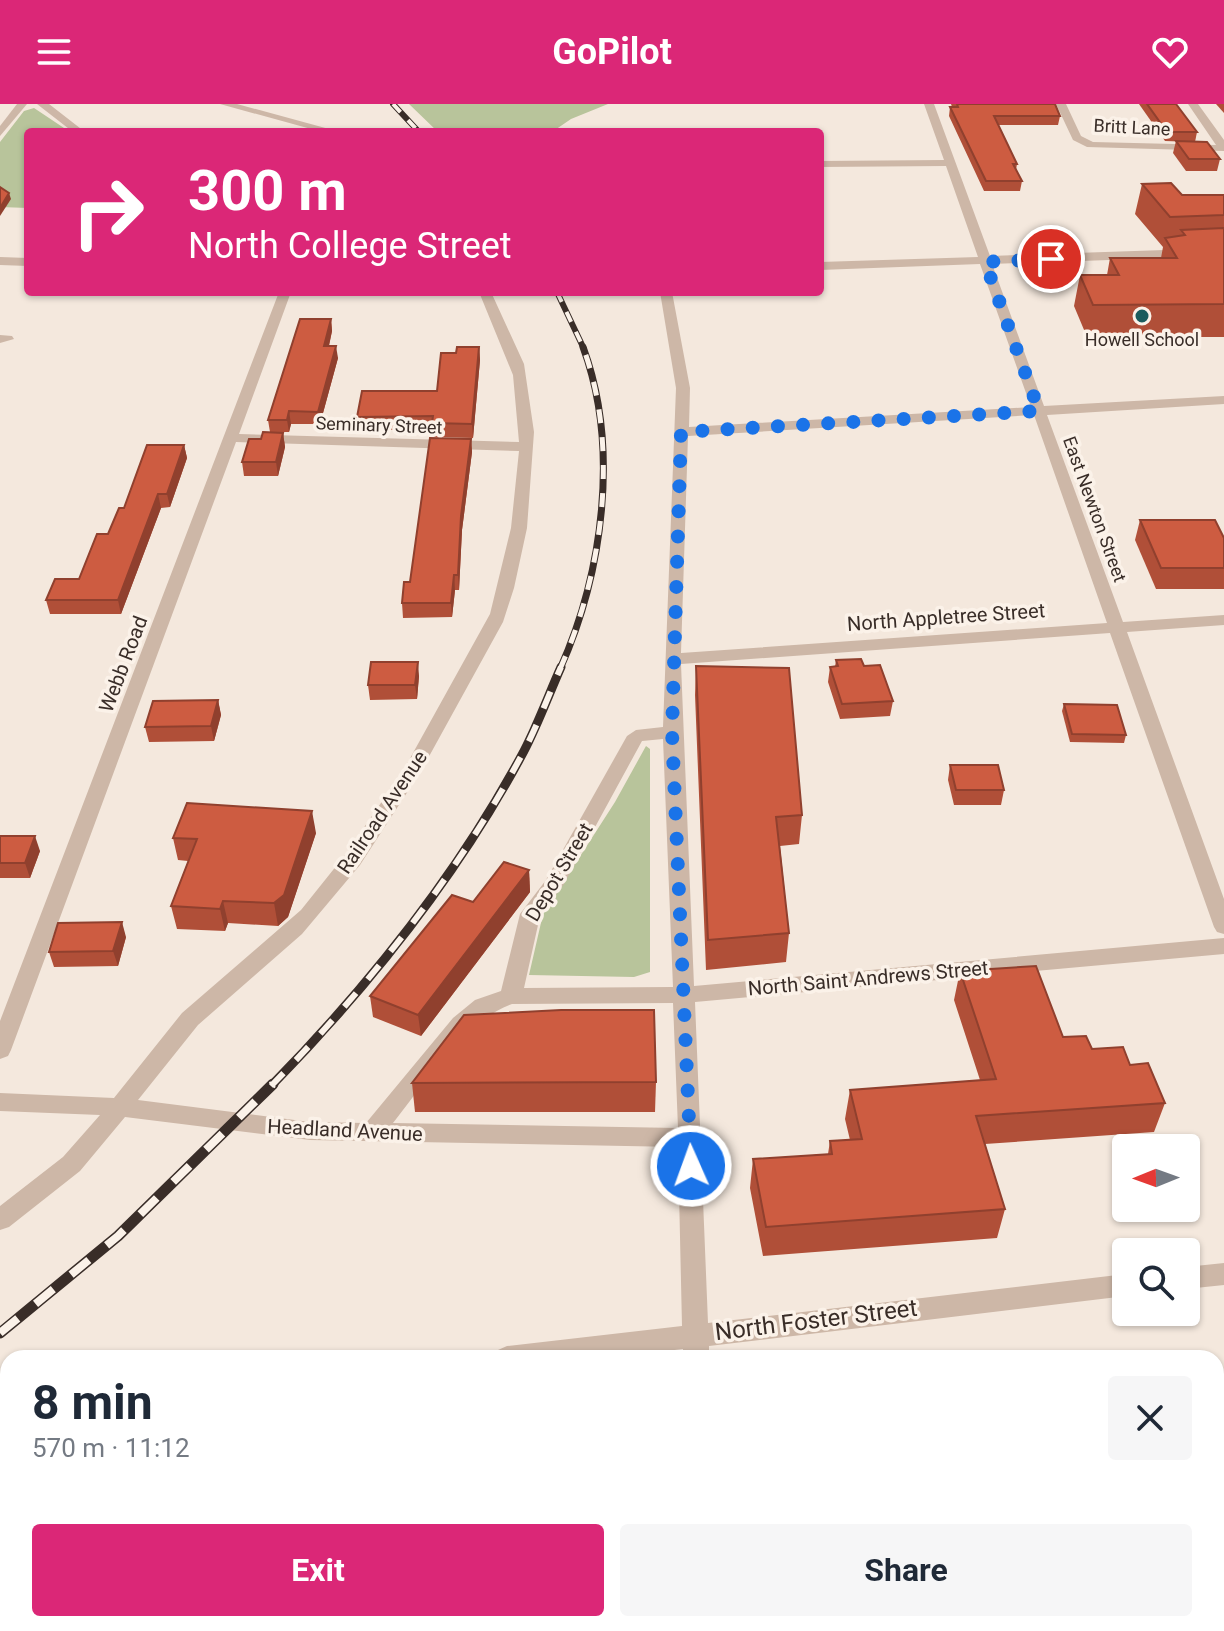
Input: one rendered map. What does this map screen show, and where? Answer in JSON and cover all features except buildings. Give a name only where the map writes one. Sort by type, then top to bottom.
[{"type":"street","points":[[0,133],[22,104]]},
{"type":"street","points":[[42,104],[75,128]]},
{"type":"street","points":[[225,104],[319,128]]},
{"type":"street","name":"East Newton Street","points":[[929,104],[1224,927]]},
{"type":"street","name":"Britt Lane","points":[[1061,104],[1077,138],[1091,145],[1224,148]]},
{"type":"street","points":[[1193,104],[1224,148]]},
{"type":"street","points":[[824,164],[950,163]]},
{"type":"street","points":[[824,266],[1224,252]]},
{"type":"street","points":[[0,261],[24,262]]},
{"type":"street","name":"Webb Road","points":[[0,1050],[284,296]]},
{"type":"street","name":"Railroad Avenue","points":[[0,1220],[91,1144],[193,1017],[250,970],[306,917],[357,855],[452,703],[497,616],[520,524],[525,447],[520,376],[487,296]]},
{"type":"street","points":[[667,296],[683,388],[672,732],[696,1346]]},
{"type":"street","points":[[681,432],[1224,400]]},
{"type":"street","name":"Seminary Street","points":[[232,438],[525,447]]},
{"type":"street","name":"North Appletree Street","points":[[672,659],[1224,620]]},
{"type":"street","name":"Depot Street","points":[[511,996],[530,914],[554,884],[636,736],[672,732]]},
{"type":"street","name":"North Saint Andrews Street","points":[[511,996],[684,995],[1224,946]]},
{"type":"street","points":[[370,1134],[461,1024],[483,1006],[511,996]]},
{"type":"street","name":"Headland Avenue","points":[[0,1102],[119,1107],[294,1130],[370,1134],[690,1138]]},
{"type":"street","points":[[1200,1277],[1224,1274]]},
{"type":"street","name":"North Foster Street","points":[[633,1350],[696,1346],[1112,1287]]},
{"type":"green space","points":[[409,104],[608,104],[571,119],[558,128],[434,128]]},
{"type":"green space","points":[[34,108],[64,128],[24,128],[24,208],[0,207],[0,142],[24,111]]},
{"type":"green space","points":[[646,746],[650,749],[650,972],[634,977],[529,975],[543,914],[615,802]]},
{"type":"railway","points":[[393,104],[415,128]]},
{"type":"railway","points":[[559,296],[584,349]]},
{"type":"railway","points":[[560,669],[587,592],[602,510],[601,426],[583,347]]},
{"type":"railway","points":[[272,1085],[377,969],[441,885],[524,751],[561,667]]},
{"type":"railway","points":[[0,1333],[118,1236],[272,1085]]},
{"type":"place","name":"Howell School","points":[[1142,316]]},
{"type":"route","points":[[691,1166],[672,732],[681,432],[1039,411],[985,262],[1051,259]]}]
